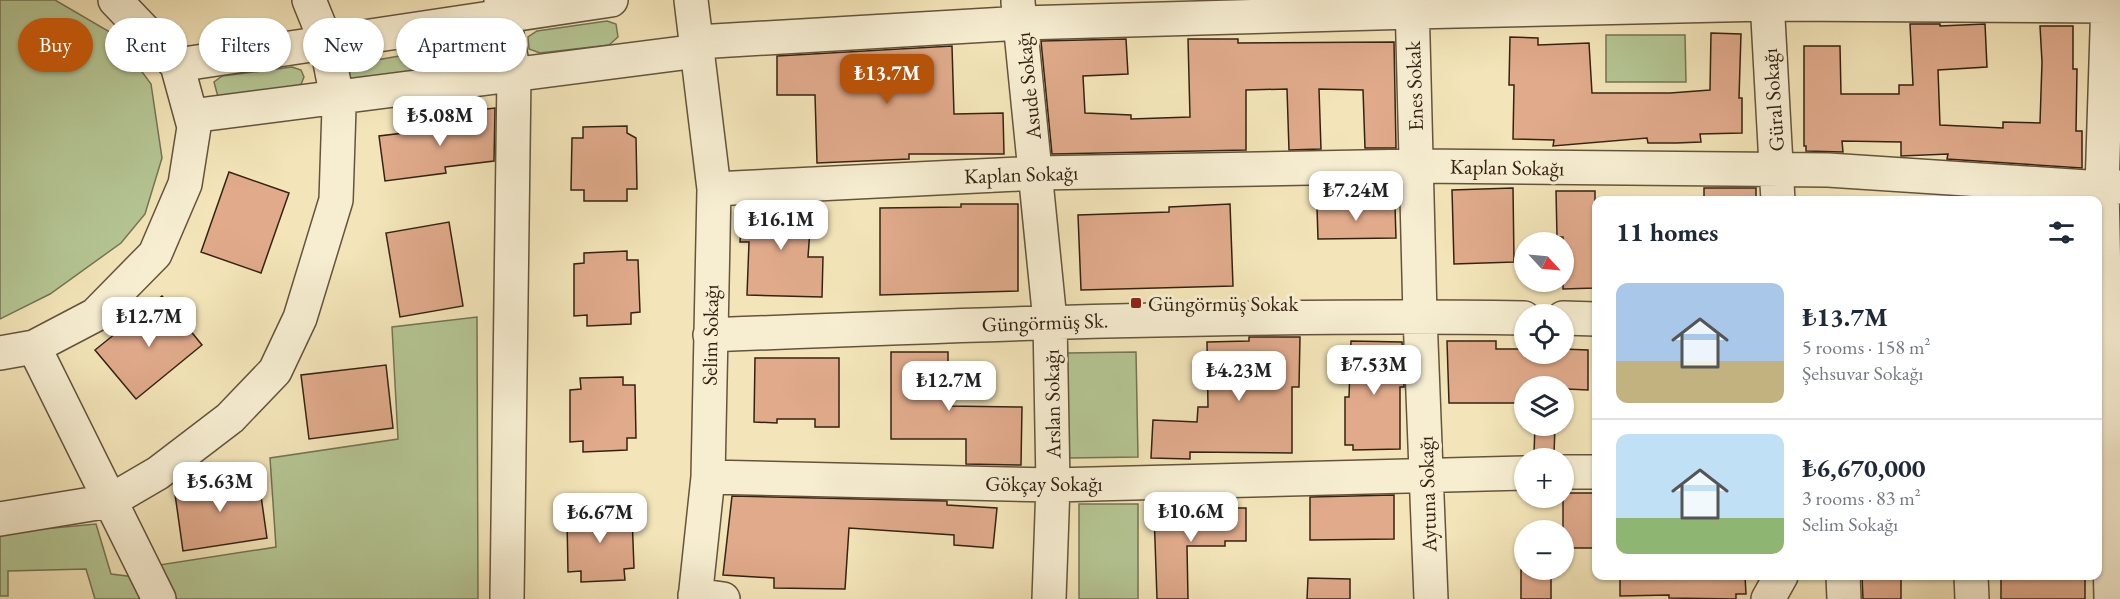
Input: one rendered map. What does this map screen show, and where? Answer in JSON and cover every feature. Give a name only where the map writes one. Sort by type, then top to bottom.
[{"type":"street","points":[[115,0],[132,18]]},
{"type":"street","points":[[309,0],[316,18]]},
{"type":"street","points":[[384,31],[503,8],[611,0]]},
{"type":"street","name":"Selim Sokağı","points":[[691,0],[714,189],[704,598]]},
{"type":"street","points":[[191,116],[514,75],[698,47],[1019,11],[1767,2],[2108,3],[2111,187],[2107,317],[2111,599]]},
{"type":"street","name":"Güral Sokağı","points":[[1767,2],[1778,186]]},
{"type":"street","name":"Enes Sokak","points":[[1412,6],[1420,316]]},
{"type":"street","points":[[503,8],[514,75],[507,599]]},
{"type":"street","name":"Asude Sokağı","points":[[1019,11],[1037,173]]},
{"type":"street","points":[[187,63],[303,46]]},
{"type":"street","points":[[0,353],[34,347],[94,315],[155,254],[185,184],[194,127],[179,72]]},
{"type":"street","points":[[0,519],[110,501],[158,473],[230,418],[275,371],[300,318],[336,200],[339,108],[332,72]]},
{"type":"street","name":"Kaplan Sokağı","points":[[714,189],[1037,173],[1416,166],[1778,186],[1828,170],[2111,187]]},
{"type":"street","name":"Arslan Sokağı","points":[[1037,173],[1050,321],[1053,485],[1049,599]]},
{"type":"street","name":"Güngörmüş Sk.","points":[[710,335],[1050,321],[1420,316],[1514,318]]},
{"type":"street","name":"Aytuna Sokağı","points":[[1420,316],[1431,599]]},
{"type":"street","points":[[1574,318],[1592,319]]},
{"type":"street","points":[[34,347],[159,599]]},
{"type":"street","points":[[1574,472],[1592,472]]},
{"type":"street","name":"Gökçay Sokağı","points":[[708,477],[1053,485],[1514,473]]},
{"type":"street","points":[[1768,599],[1779,580]]},
{"type":"street","points":[[1843,580],[1844,599]]},
{"type":"street","points":[[1971,580],[1972,599]]},
{"type":"green space","points":[[0,0],[55,0],[86,18],[18,18],[18,72],[93,72],[93,22],[105,29],[105,72],[142,72],[151,84],[162,158],[145,214],[121,243],[50,294],[0,319]]},
{"type":"green space","points":[[607,21],[616,24],[618,37],[609,45],[540,53],[529,49],[528,37],[537,31]]},
{"type":"green space","points":[[1606,35],[1685,35],[1686,82],[1606,82]]},
{"type":"green space","points":[[396,57],[396,72],[445,72],[350,86],[345,72],[384,72],[384,59]]},
{"type":"green space","points":[[291,67],[301,70],[304,77],[299,89],[218,97],[214,82],[222,76],[253,72],[291,72]]},
{"type":"green space","points":[[477,317],[478,599],[172,599],[159,565],[276,547],[270,458],[398,439],[392,327]]},
{"type":"green space","points":[[1136,352],[1138,457],[1069,458],[1067,353]]},
{"type":"green space","points":[[1079,504],[1138,504],[1138,599],[1079,599]]},
{"type":"green space","points":[[96,524],[111,574],[135,577],[142,599],[95,599],[86,569],[8,571],[8,596],[0,596],[0,533]]},
{"type":"building","points":[[1910,24],[1940,24],[1940,26],[1985,24],[1987,67],[1938,70],[1940,125],[2003,128],[2003,122],[2040,123],[2042,62],[2040,26],[2073,26],[2073,69],[2077,69],[2076,131],[2082,131],[2082,168],[1947,159],[1948,154],[1901,156],[1901,142],[1842,141],[1843,152],[1806,151],[1806,146],[1804,146],[1804,46],[1840,46],[1841,94],[1899,94],[1899,85],[1913,85]]},
{"type":"building","points":[[1711,33],[1741,34],[1739,98],[1742,98],[1742,133],[1700,134],[1701,142],[1676,143],[1648,143],[1647,138],[1553,146],[1554,140],[1513,139],[1514,85],[1509,85],[1510,37],[1538,38],[1538,45],[1589,43],[1592,93],[1670,93],[1710,90]]},
{"type":"building","points":[[1126,39],[1128,74],[1083,76],[1085,113],[1131,115],[1131,119],[1190,117],[1188,39],[1238,39],[1238,43],[1394,42],[1396,148],[1365,148],[1363,90],[1319,89],[1321,149],[1289,150],[1287,89],[1246,90],[1246,150],[1052,154],[1041,41]]},
{"type":"building","points":[[952,46],[954,114],[1003,113],[1004,154],[909,154],[909,159],[817,163],[815,95],[777,95],[777,56]]},
{"type":"building","points":[[495,108],[494,161],[445,167],[446,173],[385,181],[379,136],[454,127],[452,113]]},
{"type":"building","points":[[627,126],[627,133],[636,138],[637,189],[627,189],[627,201],[584,201],[584,190],[571,190],[572,138],[583,138],[583,127]]},
{"type":"building","points":[[229,172],[289,193],[261,273],[201,252]]},
{"type":"building","points":[[1513,188],[1514,262],[1454,264],[1452,190]]},
{"type":"building","points":[[1704,188],[1756,188],[1756,196],[1704,196]]},
{"type":"building","points":[[1556,191],[1595,191],[1595,196],[1592,196],[1592,288],[1574,289],[1574,232],[1557,232]]},
{"type":"building","points":[[812,203],[808,257],[823,257],[822,297],[747,295],[749,242],[740,242],[742,206]]},
{"type":"building","points":[[961,204],[1018,204],[1018,291],[880,295],[880,208],[961,207]]},
{"type":"building","points":[[1230,204],[1233,286],[1081,290],[1078,215],[1169,212],[1169,207]]},
{"type":"building","points":[[1395,206],[1396,238],[1318,239],[1317,207]]},
{"type":"building","points":[[449,222],[463,306],[400,317],[386,233]]},
{"type":"building","points":[[627,251],[627,260],[638,260],[640,312],[631,313],[631,324],[587,326],[587,315],[574,316],[574,264],[584,263],[584,253]]},
{"type":"building","points":[[162,296],[202,345],[136,399],[95,350]]},
{"type":"building","points":[[1249,337],[1300,337],[1299,387],[1292,387],[1292,453],[1190,452],[1190,459],[1151,458],[1153,420],[1197,422],[1198,407],[1208,407],[1207,342],[1249,341]]},
{"type":"building","points":[[1351,341],[1402,342],[1404,387],[1400,387],[1400,449],[1353,450],[1353,445],[1345,445],[1345,397],[1349,397]]},
{"type":"building","points":[[1447,341],[1496,341],[1496,349],[1514,349],[1514,364],[1574,364],[1574,349],[1588,350],[1588,390],[1574,389],[1574,376],[1514,376],[1514,403],[1449,403]]},
{"type":"building","points":[[891,352],[948,352],[948,406],[1022,407],[1021,465],[966,464],[966,439],[891,439]]},
{"type":"building","points":[[755,358],[839,358],[839,427],[815,427],[815,419],[777,419],[777,423],[754,422]]},
{"type":"building","points":[[386,365],[393,428],[309,439],[301,375]]},
{"type":"building","points":[[623,377],[623,385],[635,385],[636,438],[627,438],[627,450],[583,452],[583,441],[570,442],[570,390],[581,389],[580,378]]},
{"type":"building","points":[[1535,436],[1555,436],[1554,448],[1534,448]]},
{"type":"building","points":[[258,475],[267,538],[183,551],[174,487]]},
{"type":"building","points":[[1574,493],[1592,493],[1592,548],[1574,548],[1574,520],[1563,520],[1563,508],[1574,508]]},
{"type":"building","points":[[1394,495],[1394,539],[1310,540],[1310,497]]},
{"type":"building","points":[[732,496],[947,501],[947,505],[997,508],[993,548],[954,545],[954,535],[849,528],[845,589],[774,588],[774,578],[723,575]]},
{"type":"building","points":[[620,506],[620,516],[632,515],[634,568],[624,569],[625,580],[581,582],[581,571],[568,572],[567,520],[578,519],[578,508]]},
{"type":"building","points":[[1209,508],[1246,508],[1246,541],[1225,541],[1225,546],[1187,546],[1188,599],[1157,599],[1154,512],[1209,511]]},
{"type":"building","points":[[1308,578],[1350,579],[1350,599],[1307,599]]},
{"type":"building","points":[[1521,580],[1551,580],[1551,599],[1521,599]]},
{"type":"building","points":[[1620,580],[1745,580],[1746,594],[1736,594],[1736,599],[1669,598],[1669,595],[1620,596]]},
{"type":"building","points":[[1862,580],[1901,580],[1901,599],[1863,599]]},
{"type":"building","points":[[2001,580],[2085,580],[2085,599],[2001,599]]},
{"type":"place","name":"Güngörmüş Sokak","points":[[1136,303]]}]
